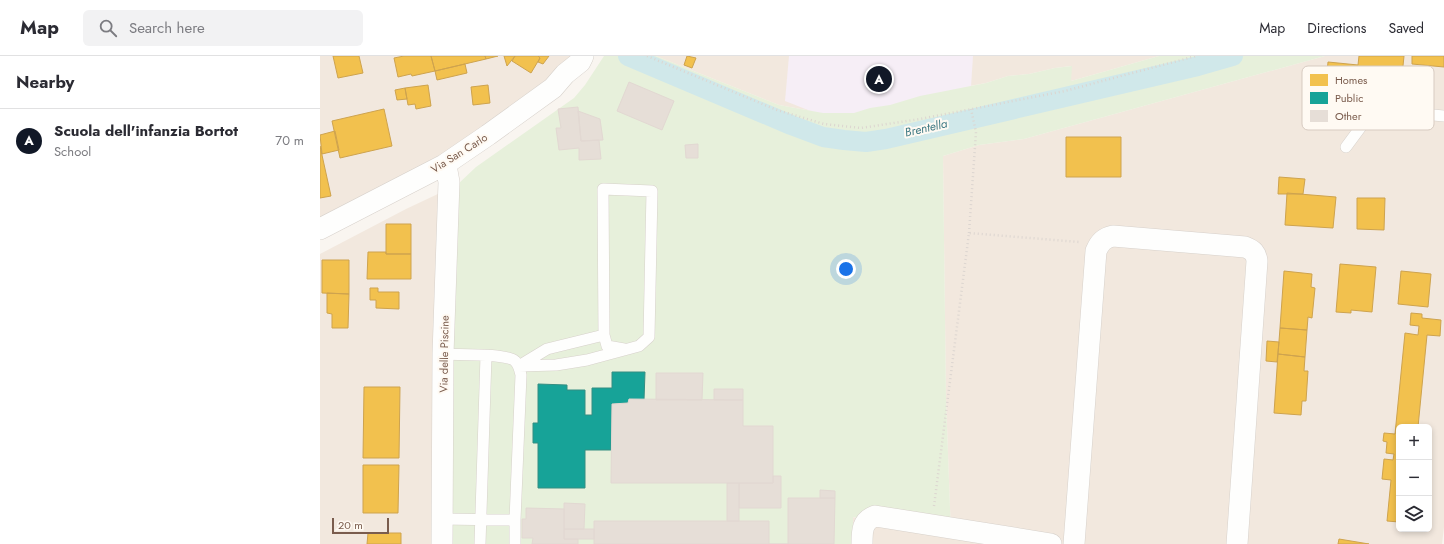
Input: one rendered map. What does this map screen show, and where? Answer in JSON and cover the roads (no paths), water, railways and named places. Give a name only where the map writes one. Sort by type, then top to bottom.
[{"type":"street","name":"Via San Carlo","points":[[320,229],[444,165],[553,88],[581,59]]},
{"type":"street","name":"Via delle Piscine","points":[[442,544],[443,354],[449,182],[444,165]]},
{"type":"street","points":[[1074,544],[1096,251],[1103,240],[1113,236],[1245,247],[1254,251],[1257,261],[1237,544]]},
{"type":"street","points":[[862,544],[862,531],[866,521],[870,518],[881,516],[1051,544]]},
{"type":"lane","points":[[1434,115],[1444,116]]},
{"type":"lane","points":[[1346,147],[1359,130]]},
{"type":"lane","points":[[519,366],[556,365],[587,360],[625,350],[639,346],[649,337],[652,191],[603,189],[604,336],[607,346],[625,350]]},
{"type":"lane","points":[[519,366],[547,349],[604,336]]},
{"type":"lane","points":[[443,354],[504,356],[514,360],[519,366],[522,375],[515,544]]},
{"type":"lane","points":[[480,544],[486,356]]},
{"type":"lane","points":[[442,519],[515,520]]},
{"type":"waterway","name":"Brentella","points":[[628,56],[823,137],[866,142],[886,139],[1198,66],[1233,56]]},
{"type":"place","name":"Scuola dell'infanzia Bortot","points":[[879,79]]}]
